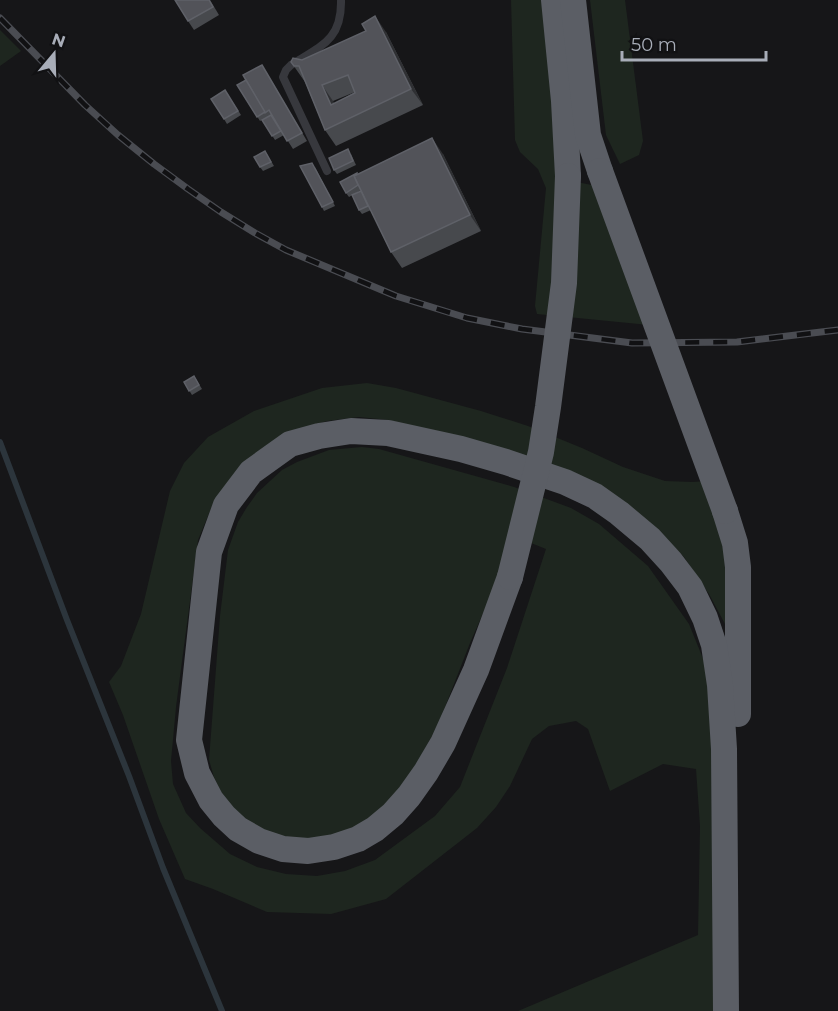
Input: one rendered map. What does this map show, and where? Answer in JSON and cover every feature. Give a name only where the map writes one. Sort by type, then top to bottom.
[{"type":"highway","points":[[554,0],[564,101],[568,176],[564,283],[548,407],[541,452],[510,577],[476,670],[443,743],[426,772],[393,814],[358,839],[334,848],[309,851],[283,849],[260,841],[238,829],[211,800],[197,773],[189,740],[209,552],[226,506],[251,472],[290,444],[351,431],[388,433],[461,449],[506,462],[565,482],[595,496],[650,539],[671,562],[690,588],[705,618],[714,645],[720,685],[724,749],[726,1011]]},
{"type":"highway","points":[[573,0],[588,135],[735,543],[738,567],[739,1011]]},
{"type":"lane","points":[[327,171],[283,77],[291,65],[330,39],[341,16],[341,0]]},
{"type":"shaded area","points":[[511,0],[543,0],[556,178],[597,186],[649,325],[537,314],[535,306],[546,188],[538,169],[520,152],[515,140]]},
{"type":"shaded area","points":[[590,0],[625,0],[643,141],[639,155],[620,164],[606,135]]},
{"type":"shaded area","points":[[0,30],[21,51],[0,66]]},
{"type":"shaded area","points":[[367,383],[396,388],[528,426],[623,467],[665,481],[708,481],[727,539],[731,646],[725,624],[709,594],[684,557],[655,528],[529,459],[388,420],[359,417],[327,421],[288,433],[213,504],[198,540],[171,761],[173,784],[186,813],[230,854],[257,867],[286,874],[317,876],[345,871],[375,860],[435,816],[460,787],[507,668],[546,549],[511,535],[495,586],[438,725],[394,805],[338,841],[272,836],[243,818],[231,806],[221,792],[209,760],[220,616],[228,550],[238,522],[247,507],[257,493],[282,470],[329,450],[362,447],[379,449],[514,487],[571,508],[599,524],[648,566],[689,624],[708,671],[718,723],[718,1011],[518,1011],[698,935],[700,826],[696,769],[663,764],[610,791],[588,729],[576,721],[549,726],[532,739],[510,786],[496,807],[477,828],[386,899],[331,914],[267,912],[185,879],[159,819],[123,715],[109,682],[121,666],[141,614],[170,491],[184,463],[208,437],[254,411],[322,388]]},
{"type":"building","points":[[175,0],[209,0],[213,7],[188,21]]},
{"type":"building","points":[[375,16],[411,89],[325,130],[299,66],[294,66],[291,62],[293,58],[302,60],[366,31],[362,24]],"holes":[[[348,75],[355,93],[331,105],[322,85]]]},
{"type":"building","points":[[262,65],[302,133],[287,141],[269,110],[265,113],[243,75]]},
{"type":"building","points":[[246,80],[265,112],[257,117],[237,85]]},
{"type":"building","points":[[225,90],[238,111],[224,119],[211,99]]},
{"type":"building","points":[[271,115],[281,131],[272,136],[262,120]]},
{"type":"building","points":[[432,138],[470,215],[391,252],[354,176]]},
{"type":"building","points":[[348,149],[353,161],[334,170],[329,158]]},
{"type":"building","points":[[265,151],[271,162],[260,167],[254,157]]},
{"type":"building","points":[[312,163],[333,202],[322,207],[300,166]]},
{"type":"building","points":[[357,173],[354,176],[358,185],[346,193],[340,182]]},
{"type":"building","points":[[361,191],[368,206],[359,210],[352,195]]},
{"type":"building","points":[[194,376],[199,385],[189,391],[184,382]]},
{"type":"waterway","points":[[0,442],[163,868],[222,1011]]},
{"type":"railway","points":[[0,18],[85,105],[118,135],[188,189],[221,212],[286,250],[396,296],[467,318],[522,329],[632,343],[737,342],[838,330]]}]
